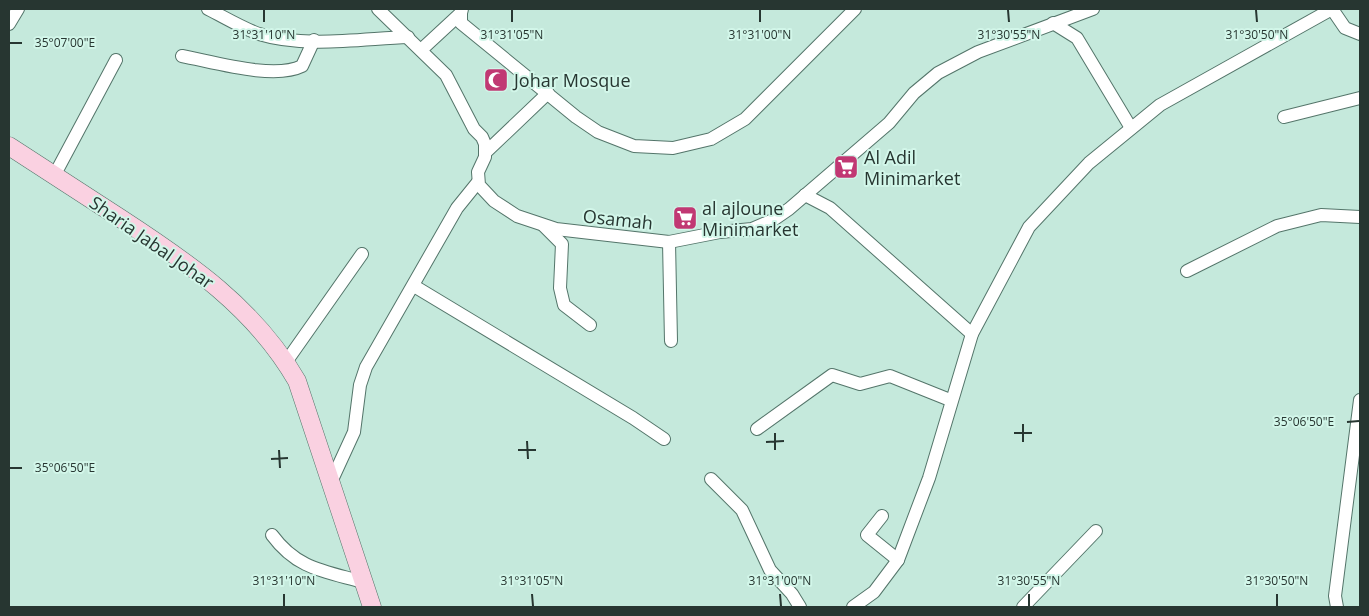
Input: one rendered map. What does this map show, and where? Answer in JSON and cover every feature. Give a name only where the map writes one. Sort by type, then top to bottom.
[{"type":"street","points":[[9,24],[18,9]]},
{"type":"street","points":[[208,9],[258,34],[314,40],[408,36]]},
{"type":"street","points":[[378,9],[408,36],[446,75],[474,129],[482,137],[486,153]]},
{"type":"street","points":[[462,11],[461,23],[586,125],[622,142],[660,148],[698,143],[723,133],[745,119],[855,9]]},
{"type":"street","name":"Osamah","points":[[478,182],[485,193],[505,209],[544,226],[669,242],[720,232],[752,229],[773,220],[805,195],[888,123],[914,93],[938,73],[966,57],[1093,9]]},
{"type":"street","points":[[854,607],[874,592],[898,560],[929,478],[950,400],[972,334],[1029,227],[1089,163],[1160,105],[1332,9],[1345,28],[1360,34]]},
{"type":"street","points":[[421,50],[462,11]]},
{"type":"street","points":[[1053,23],[1077,38],[1131,128]]},
{"type":"street","points":[[182,56],[272,72],[288,72],[302,66],[314,40]]},
{"type":"street","points":[[54,176],[116,60]]},
{"type":"street","points":[[331,482],[354,432],[363,376],[457,208],[478,182],[479,168],[486,153],[548,93]]},
{"type":"street","points":[[1284,117],[1360,98]]},
{"type":"street","name":"Sharia Jabal Johar","points":[[9,146],[174,253],[210,280],[243,310],[286,362],[296,381],[372,607]]},
{"type":"street","points":[[805,195],[830,208],[972,334]]},
{"type":"street","points":[[1187,271],[1277,226],[1321,215],[1360,217]]},
{"type":"street","points":[[544,226],[562,244],[560,288],[564,305],[590,325]]},
{"type":"street","points":[[669,242],[671,341]]},
{"type":"street","points":[[286,362],[362,254]]},
{"type":"street","points":[[414,286],[633,418],[664,439]]},
{"type":"street","points":[[757,429],[832,375],[860,384],[890,376],[950,400]]},
{"type":"street","points":[[1337,607],[1335,596],[1360,400]]},
{"type":"street","points":[[711,479],[742,510],[770,570],[792,594],[800,607]]},
{"type":"street","points":[[882,516],[867,535],[898,560]]},
{"type":"street","points":[[1023,607],[1096,532]]},
{"type":"street","points":[[272,534],[284,551],[310,567],[363,582]]},
{"type":"place","name":"Johar Mosque","points":[[496,80]]},
{"type":"place","name":"Al Adil Minimarket","points":[[846,167]]},
{"type":"place","name":"al ajloune Minimarket","points":[[685,218]]}]
